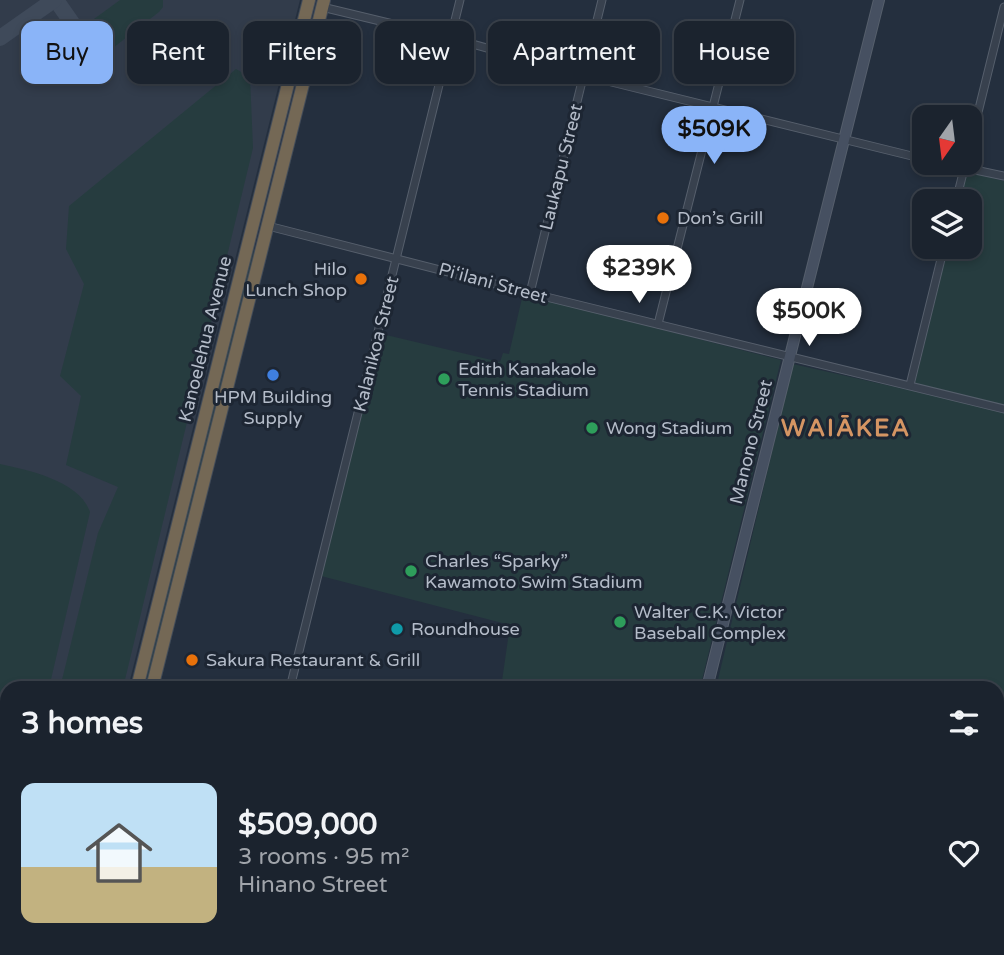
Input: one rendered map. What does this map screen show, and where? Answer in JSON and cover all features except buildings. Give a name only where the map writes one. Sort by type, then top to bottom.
[{"type":"highway","name":"Kanoelehua Avenue","points":[[138,681],[309,0]]},
{"type":"highway","name":"Kanoelehua Avenue","points":[[154,681],[323,4]]},
{"type":"highway","points":[[245,255],[260,232],[268,226],[258,203]]},
{"type":"street","name":"Kalanikoa Street","points":[[455,21],[460,0]]},
{"type":"street","name":"Laukapu Street","points":[[597,21],[602,0]]},
{"type":"street","points":[[658,324],[740,0]]},
{"type":"street","name":"Manono Street","points":[[709,681],[880,0]]},
{"type":"street","points":[[323,4],[387,21]]},
{"type":"street","points":[[980,105],[1004,8]]},
{"type":"street","name":"Kalanikoa Street","points":[[292,681],[440,84]]},
{"type":"street","name":"Laukapu Street","points":[[530,293],[581,84]]},
{"type":"street","points":[[620,84],[912,156]]},
{"type":"street","points":[[982,170],[1004,176]]},
{"type":"street","name":"Pi‘ilani Street","points":[[268,226],[1004,409]]},
{"type":"street","points":[[910,386],[941,259]]},
{"type":"shaded area","points":[[0,0],[300,0],[295,21],[243,21],[243,84],[279,84],[130,681],[0,681]]},
{"type":"green space","points":[[120,0],[163,0],[163,7],[147,21],[127,21],[127,37],[113,48],[113,21],[91,21]]},
{"type":"green space","points":[[236,69],[243,73],[243,84],[250,84],[253,148],[125,681],[62,681],[98,533],[118,487],[66,465],[81,396],[60,376],[84,284],[66,249],[69,206],[218,84],[229,84],[229,75]]},
{"type":"green space","points":[[969,175],[1004,181],[1004,681],[718,681],[793,364],[913,391],[945,259],[982,259],[982,189],[961,189],[963,180]]},
{"type":"green space","points":[[255,248],[150,681],[146,681],[155,636],[248,265]]},
{"type":"green space","points":[[523,294],[781,360],[702,681],[502,681],[510,625],[321,576],[382,334],[500,362],[503,353],[509,354]]},
{"type":"green space","points":[[0,464],[38,474],[65,485],[76,492],[90,512],[51,681],[0,681]]},
{"type":"taxiway","points":[[0,38],[54,0]]},
{"type":"taxiway","points":[[56,0],[71,21]]},
{"type":"place","name":"Don’s Grill","points":[[663,218]]},
{"type":"place","name":"Hilo Lunch Shop","points":[[361,279]]},
{"type":"place","name":"HPM Building Supply","points":[[273,375]]},
{"type":"place","name":"Edith Kanakaole Tennis Stadium","points":[[444,379]]},
{"type":"place","name":"Wong Stadium","points":[[592,428]]},
{"type":"place","name":"Charles “Sparky” Kawamoto Swim Stadium","points":[[411,571]]},
{"type":"place","name":"Walter C.K. Victor Baseball Complex","points":[[620,622]]},
{"type":"place","name":"Roundhouse","points":[[397,629]]},
{"type":"place","name":"Sakura Restaurant & Grill","points":[[192,660]]},
{"type":"district","name":"WAIĀKEA","points":[[846,428]]}]
